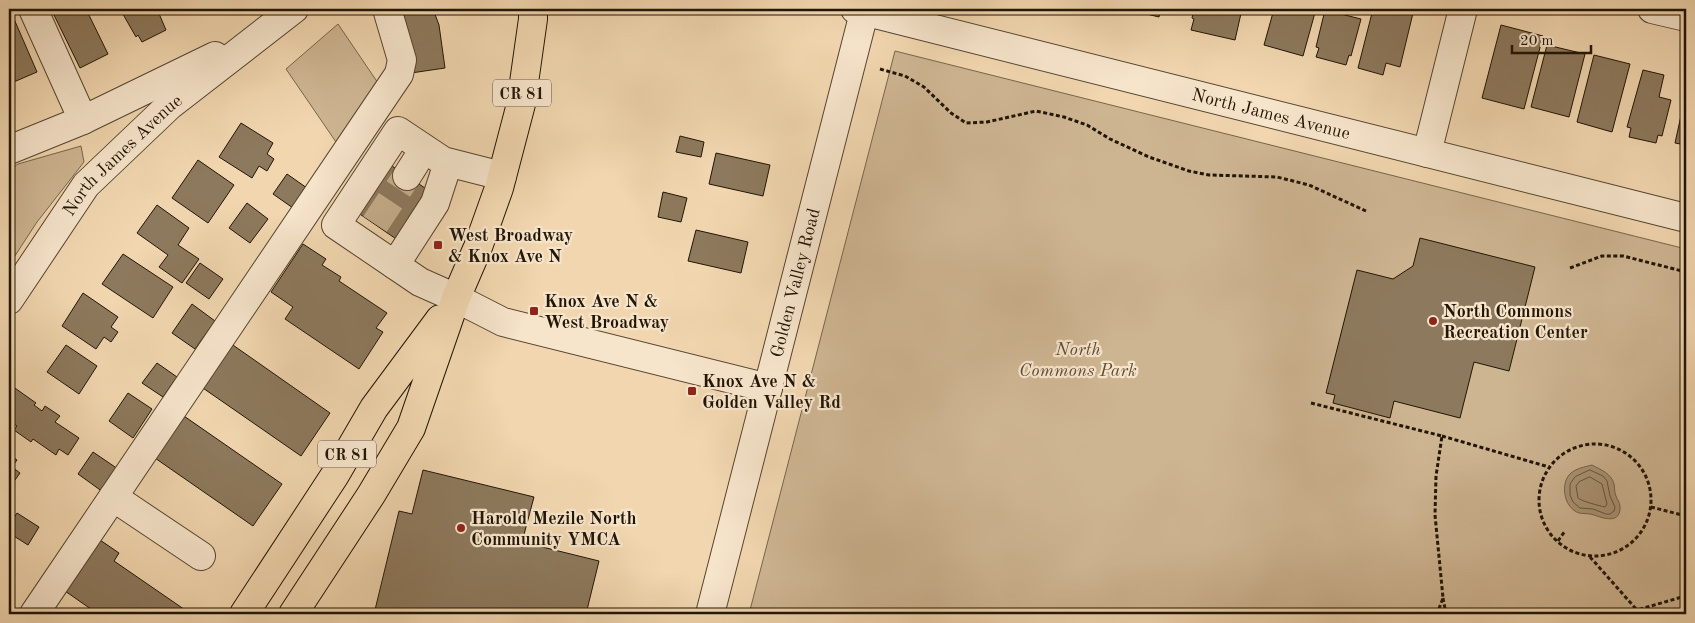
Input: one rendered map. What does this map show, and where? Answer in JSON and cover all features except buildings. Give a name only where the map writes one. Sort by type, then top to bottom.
[{"type":"main road","name":"CR 81","points":[[293,614],[371,495],[411,428],[456,298],[478,246],[502,176],[521,104],[533,9]]},
{"type":"main road","name":"CR 81","points":[[244,614],[335,475],[374,408],[456,298]]},
{"type":"street","points":[[33,9],[83,120]]},
{"type":"street","name":"North James Avenue","points":[[9,300],[86,185],[169,106],[294,9]]},
{"type":"street","points":[[34,614],[399,74],[402,60],[387,9]]},
{"type":"street","points":[[1427,154],[1463,9]]},
{"type":"street","points":[[1652,9],[1686,17]]},
{"type":"street","name":"North James Avenue","points":[[862,10],[1686,218]]},
{"type":"street","name":"Golden Valley Road","points":[[710,614],[862,10]]},
{"type":"street","name":"North James Avenue","points":[[9,150],[83,120],[261,34]]},
{"type":"street","points":[[502,176],[443,161],[398,131],[336,225],[369,234],[394,265],[420,282],[503,322],[768,388]]},
{"type":"street","points":[[407,176],[424,149]]},
{"type":"street","points":[[394,265],[435,202],[448,163]]},
{"type":"street","points":[[114,497],[202,556]]},
{"type":"path","points":[[880,69],[905,76],[924,87],[950,113],[966,123],[987,122],[1036,112],[1064,117],[1087,125],[1110,139],[1149,157],[1189,171],[1209,175],[1277,176],[1309,185],[1366,211]]},
{"type":"path","points":[[1570,268],[1602,256],[1623,256],[1686,272]]},
{"type":"path","points":[[1311,403],[1442,436],[1549,467]]},
{"type":"path","points":[[1442,436],[1436,476],[1435,516],[1446,614]]},
{"type":"path","points":[[1591,443],[1618,448],[1639,464],[1648,481],[1651,492],[1650,512],[1639,535],[1624,548],[1610,555],[1590,557],[1574,553],[1550,536],[1541,518],[1538,504],[1540,485],[1549,467],[1566,451],[1591,443]]},
{"type":"path","points":[[1651,507],[1686,516]]},
{"type":"path","points":[[1558,542],[1565,531]]},
{"type":"path","points":[[1590,557],[1637,612],[1682,597],[1686,599]]},
{"type":"path","points":[[1437,614],[1443,598]]},
{"type":"green space","points":[[338,24],[378,83],[336,142],[286,69]]},
{"type":"green space","name":"North Commons Park","points":[[895,51],[1686,249],[1686,614],[749,614]]},
{"type":"green space","points":[[81,146],[84,162],[37,222],[9,265],[9,170],[18,164]]},
{"type":"water","points":[[1592,465],[1605,472],[1613,480],[1615,494],[1620,504],[1620,512],[1615,518],[1611,519],[1579,513],[1567,501],[1564,489],[1567,478],[1575,470]]},
{"type":"tunnel","points":[[375,224],[407,176]]},
{"type":"place","name":"West Broadway & Knox Ave N","points":[[438,245]]},
{"type":"place","name":"Knox Ave N & West Broadway","points":[[534,311]]},
{"type":"place","name":"North Commons Recreation Center","points":[[1433,321]]},
{"type":"place","name":"Knox Ave N & Golden Valley Rd","points":[[692,391]]},
{"type":"place","name":"Harold Mezile North Community YMCA","points":[[461,528]]}]
